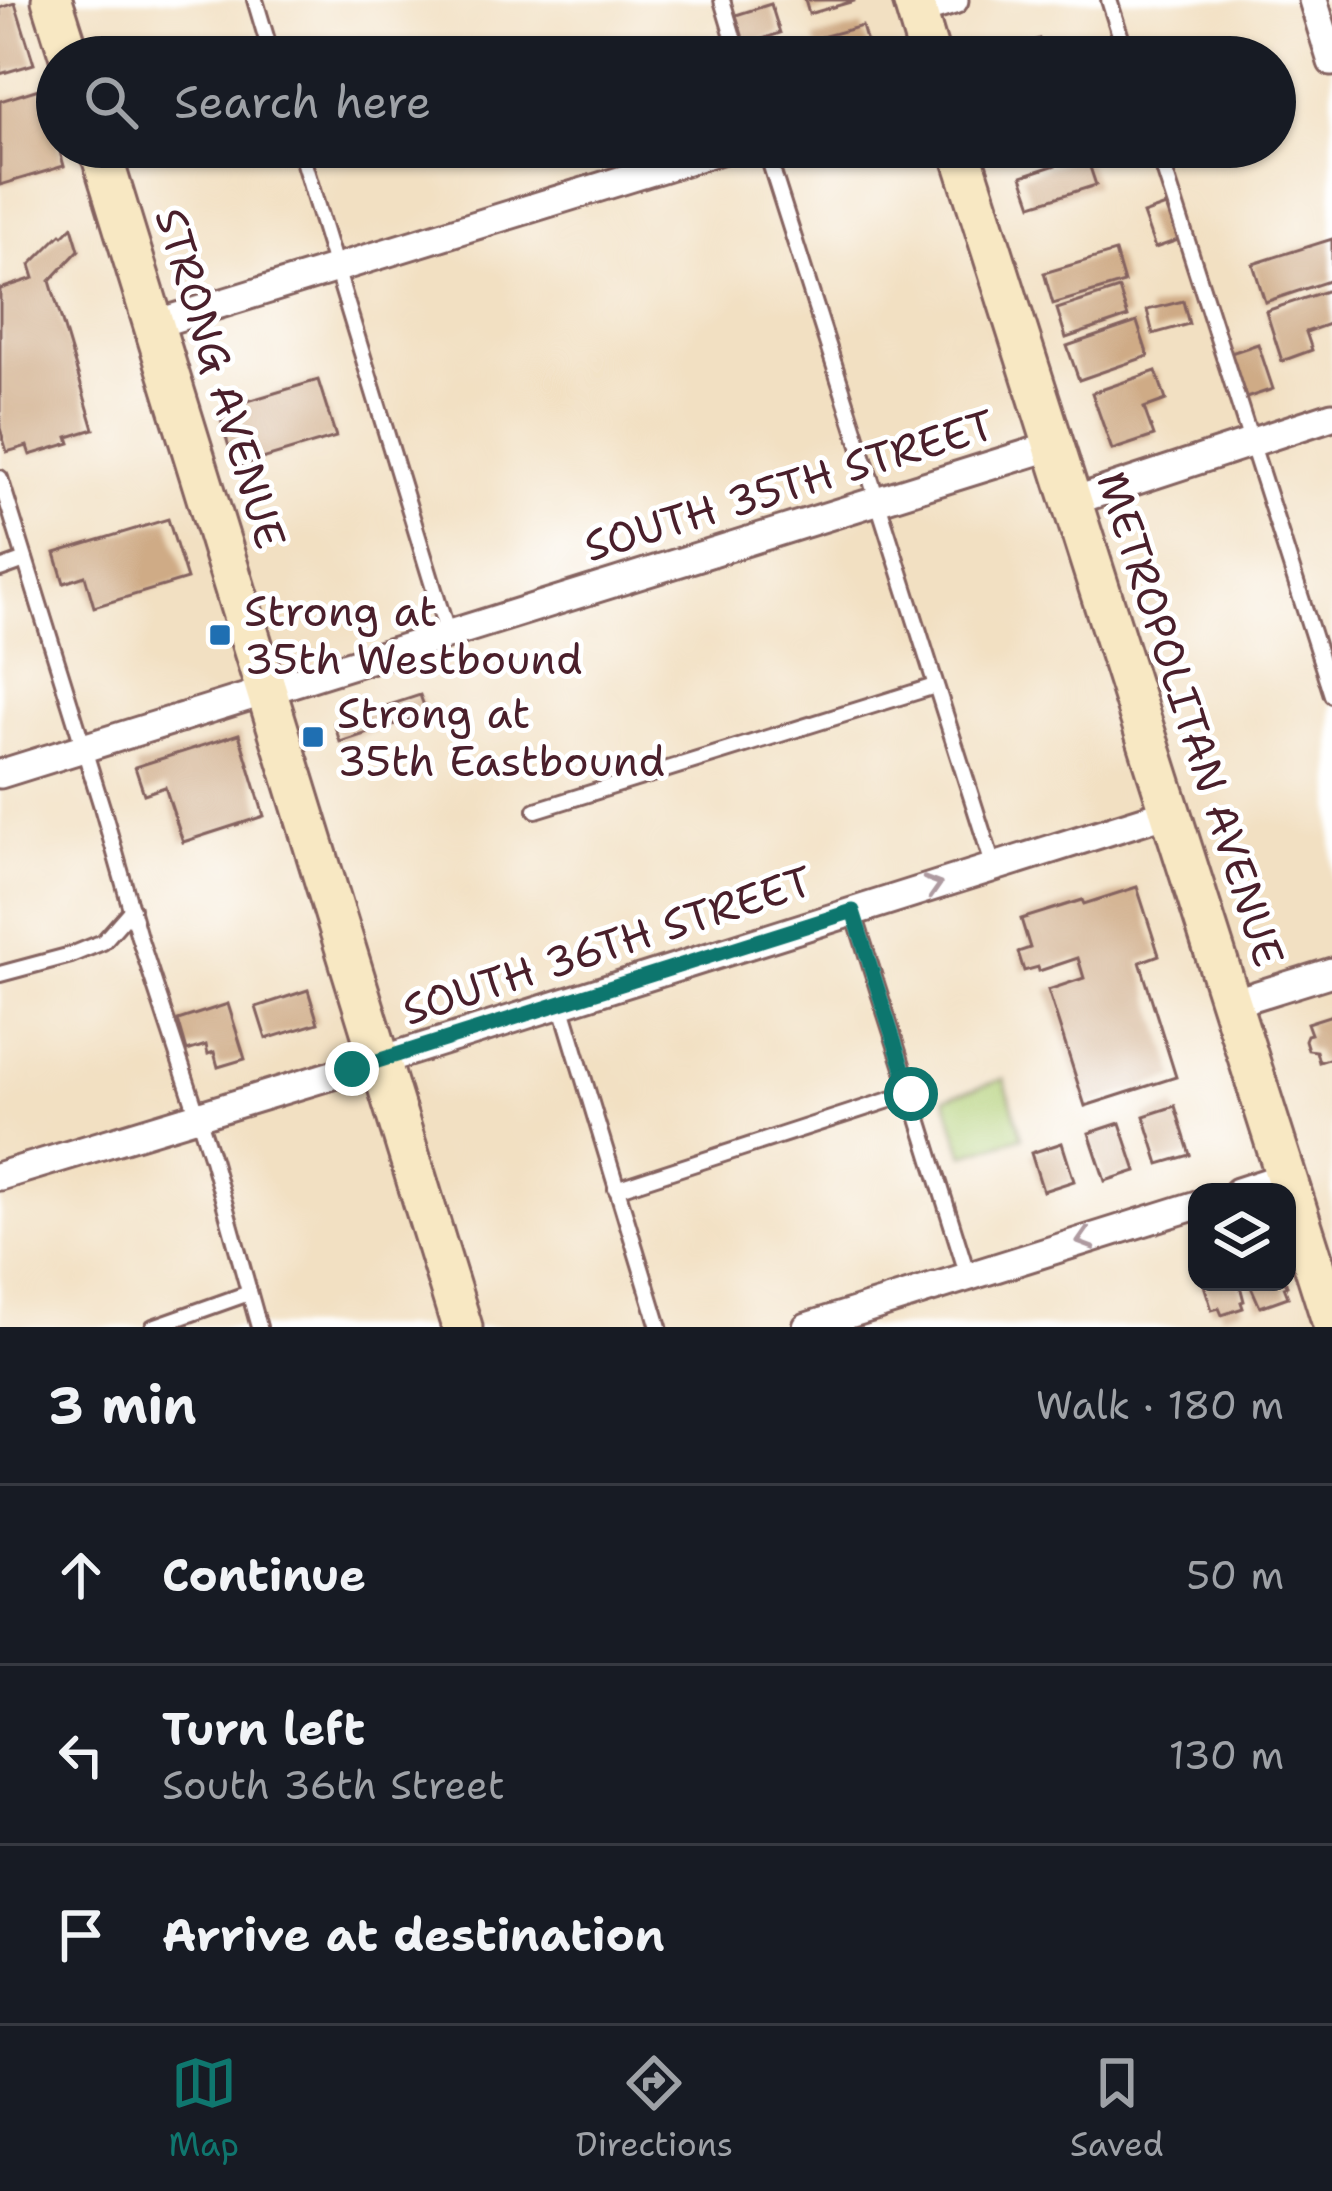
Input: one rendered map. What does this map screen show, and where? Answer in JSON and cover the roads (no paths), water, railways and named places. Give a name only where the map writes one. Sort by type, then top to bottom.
[{"type":"street","points":[[52,0],[63,36]]},
{"type":"street","points":[[923,36],[914,6],[954,0]]},
{"type":"street","points":[[1313,0],[1332,62]]},
{"type":"street","name":"STRONG AVENUE","points":[[106,168],[462,1327]]},
{"type":"street","points":[[155,324],[663,168]]},
{"type":"street","name":"METROPOLITAN AVENUE","points":[[965,168],[1332,1321]]},
{"type":"street","points":[[1070,502],[1332,416]]},
{"type":"street","name":"SOUTH 35TH STREET","points":[[0,774],[1053,446]]},
{"type":"street","name":"SOUTH 36TH STREET","points":[[0,1177],[1169,812]]},
{"type":"street","points":[[1232,1003],[1332,972]]},
{"type":"street","points":[[1267,1183],[1287,1177]]},
{"type":"street","points":[[807,1327],[1188,1208]]},
{"type":"lane","points":[[255,0],[266,36]]},
{"type":"lane","points":[[722,0],[733,36]]},
{"type":"lane","points":[[1109,0],[1120,36]]},
{"type":"lane","points":[[305,168],[448,635]]},
{"type":"lane","points":[[772,168],[994,868]]},
{"type":"lane","points":[[1163,168],[1332,694]]},
{"type":"lane","points":[[0,478],[259,1327]]},
{"type":"lane","points":[[0,568],[25,560]]},
{"type":"lane","points":[[536,810],[935,686]]},
{"type":"lane","points":[[0,974],[103,942],[132,909]]},
{"type":"lane","points":[[853,911],[968,1276]]},
{"type":"lane","points":[[561,1004],[659,1327]]},
{"type":"lane","points":[[616,1189],[911,1094]]},
{"type":"lane","points":[[153,1327],[249,1294]]},
{"type":"place","name":"Strong at 35th Westbound","points":[[220,635]]},
{"type":"place","name":"Strong at 35th Eastbound","points":[[313,737]]}]
